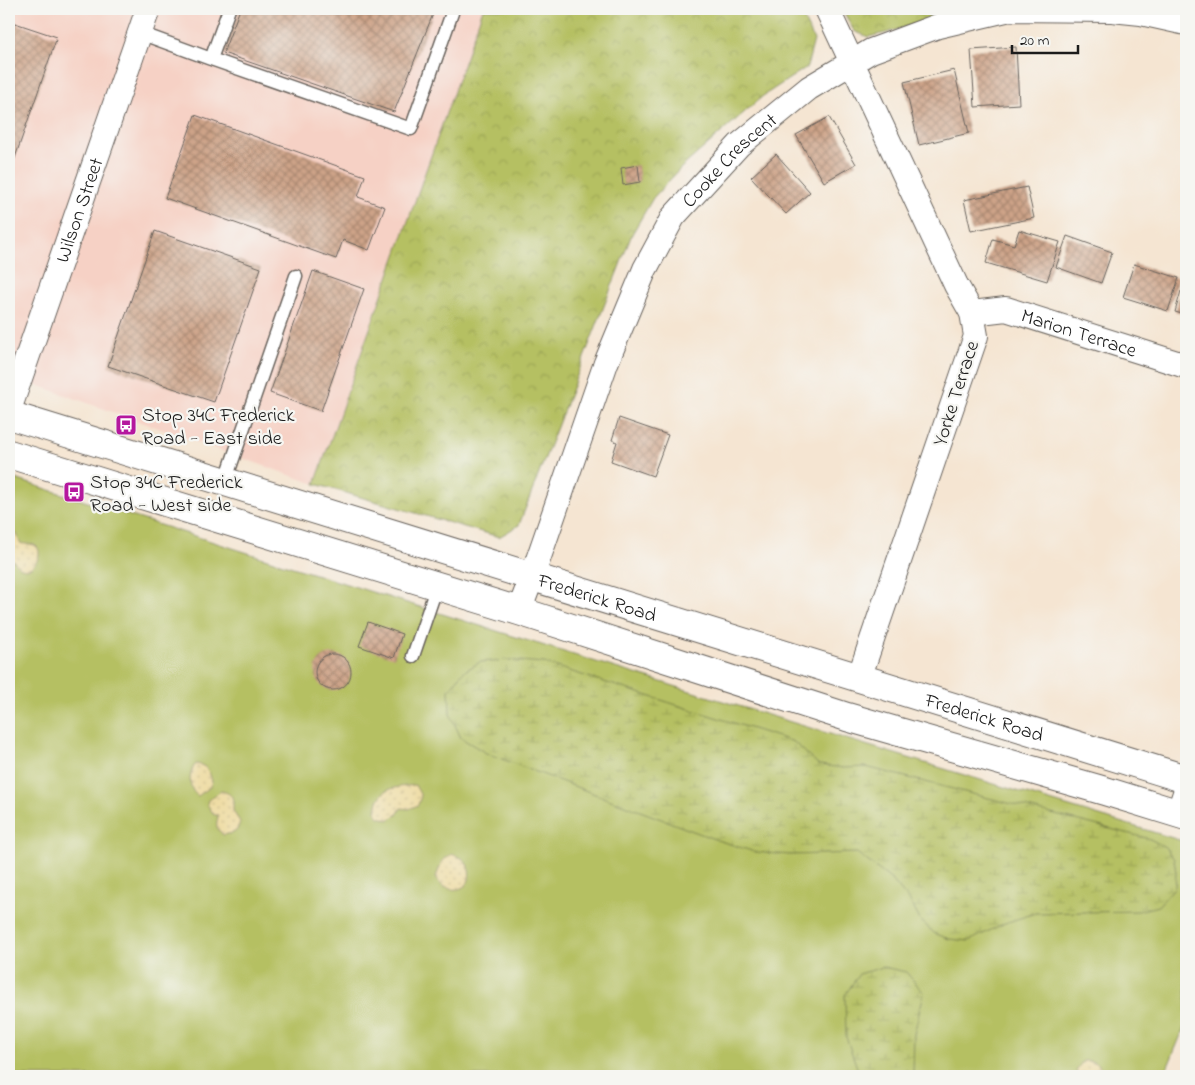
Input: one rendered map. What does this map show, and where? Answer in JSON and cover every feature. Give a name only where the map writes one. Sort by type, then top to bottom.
[{"type":"main road","name":"Frederick Road","points":[[9,415],[1186,779]]},
{"type":"main road","name":"Frederick Road","points":[[9,454],[518,611],[847,717],[1105,791],[1184,807]]},
{"type":"street","name":"Wilson Street","points":[[9,410],[148,9]]},
{"type":"street","name":"Yorke Terrace","points":[[827,9],[956,285],[972,313],[976,336],[859,678]]},
{"type":"street","name":"Cooke Crescent","points":[[518,611],[532,577],[606,363],[645,269],[673,217],[739,144],[810,88],[871,51],[938,26],[1010,9],[1141,11],[1186,24]]},
{"type":"street","name":"Marion Terrace","points":[[972,313],[1006,309],[1186,366]]},
{"type":"lane","points":[[211,58],[229,9]]},
{"type":"lane","points":[[140,33],[411,129],[452,13]]},
{"type":"lane","points":[[225,482],[296,276]]},
{"type":"lane","points":[[413,656],[437,586]]},
{"type":"shaded area","points":[[9,9],[483,9],[315,484],[9,375]]},
{"type":"green space","points":[[483,9],[799,9],[814,40],[807,67],[763,96],[682,167],[653,198],[632,234],[519,525],[499,537],[315,484]]},
{"type":"green space","points":[[842,9],[964,9],[868,37],[854,31]]},
{"type":"green space","points":[[9,477],[597,662],[1186,842],[1186,1023],[1164,1076],[9,1076]]},
{"type":"green space","points":[[507,660],[544,663],[794,742],[819,765],[844,768],[866,767],[1150,839],[1165,847],[1174,859],[1175,887],[1158,906],[1138,911],[1035,913],[1005,923],[969,941],[949,939],[934,933],[920,920],[911,903],[893,881],[857,853],[790,855],[755,852],[717,840],[486,753],[461,738],[450,714],[449,690],[463,672],[480,662]]},
{"type":"green space","points":[[883,967],[906,972],[924,993],[914,1034],[913,1076],[860,1076],[846,1037],[845,995],[859,974]]},
{"type":"sand","points":[[9,530],[17,534],[20,543],[34,545],[39,550],[37,560],[30,568],[25,569],[14,561],[9,560]]},
{"type":"sand","points":[[196,764],[203,766],[207,770],[212,782],[209,788],[198,796],[192,790],[190,781],[193,767]]},
{"type":"sand","points":[[415,785],[421,796],[418,805],[409,809],[401,808],[397,815],[388,820],[377,816],[377,806],[383,793],[400,787]]},
{"type":"sand","points":[[221,791],[231,796],[233,810],[240,822],[237,830],[223,835],[217,827],[218,815],[214,815],[207,804],[208,800]]},
{"type":"sand","points":[[452,854],[463,859],[469,872],[468,882],[458,889],[444,887],[436,877],[442,861]]},
{"type":"sand","points":[[1083,1061],[1091,1061],[1100,1066],[1101,1076],[1078,1076],[1076,1070]]},
{"type":"building","points":[[240,9],[435,9],[394,112],[223,53]]},
{"type":"building","points":[[9,21],[57,37],[9,175]]},
{"type":"building","points":[[1016,47],[1019,104],[975,107],[971,50]]},
{"type":"building","points":[[954,70],[969,133],[919,145],[904,82]]},
{"type":"building","points":[[195,115],[365,176],[358,197],[385,207],[369,250],[343,240],[336,259],[165,198]]},
{"type":"building","points":[[829,117],[856,164],[824,182],[796,135]]},
{"type":"building","points":[[776,154],[810,192],[786,214],[751,177]]},
{"type":"building","points":[[638,165],[640,182],[623,185],[621,168]]},
{"type":"building","points":[[1027,187],[1034,218],[971,231],[964,200]]},
{"type":"building","points":[[1019,230],[1060,242],[1047,281],[986,263],[993,239],[1014,245]]},
{"type":"building","points":[[155,231],[261,268],[214,402],[108,366]]},
{"type":"building","points":[[1067,236],[1112,252],[1101,283],[1056,267]]},
{"type":"building","points":[[1134,264],[1179,278],[1168,311],[1123,297]]},
{"type":"building","points":[[313,271],[364,289],[321,411],[270,393]]},
{"type":"building","points":[[1181,291],[1186,293],[1186,315],[1175,312]]},
{"type":"building","points":[[619,418],[668,435],[653,476],[611,461],[617,442],[612,440]]},
{"type":"building","points":[[368,622],[402,634],[394,658],[359,646]]},
{"type":"building","points":[[333,654],[340,655],[346,659],[350,665],[350,679],[346,685],[340,689],[333,690],[326,689],[320,685],[316,679],[315,672],[316,665],[320,659],[326,655]]},
{"type":"place","name":"Stop 34C Frederick Road - East side","points":[[126,425]]},
{"type":"place","name":"Stop 34C Frederick Road - West side","points":[[74,492]]}]
